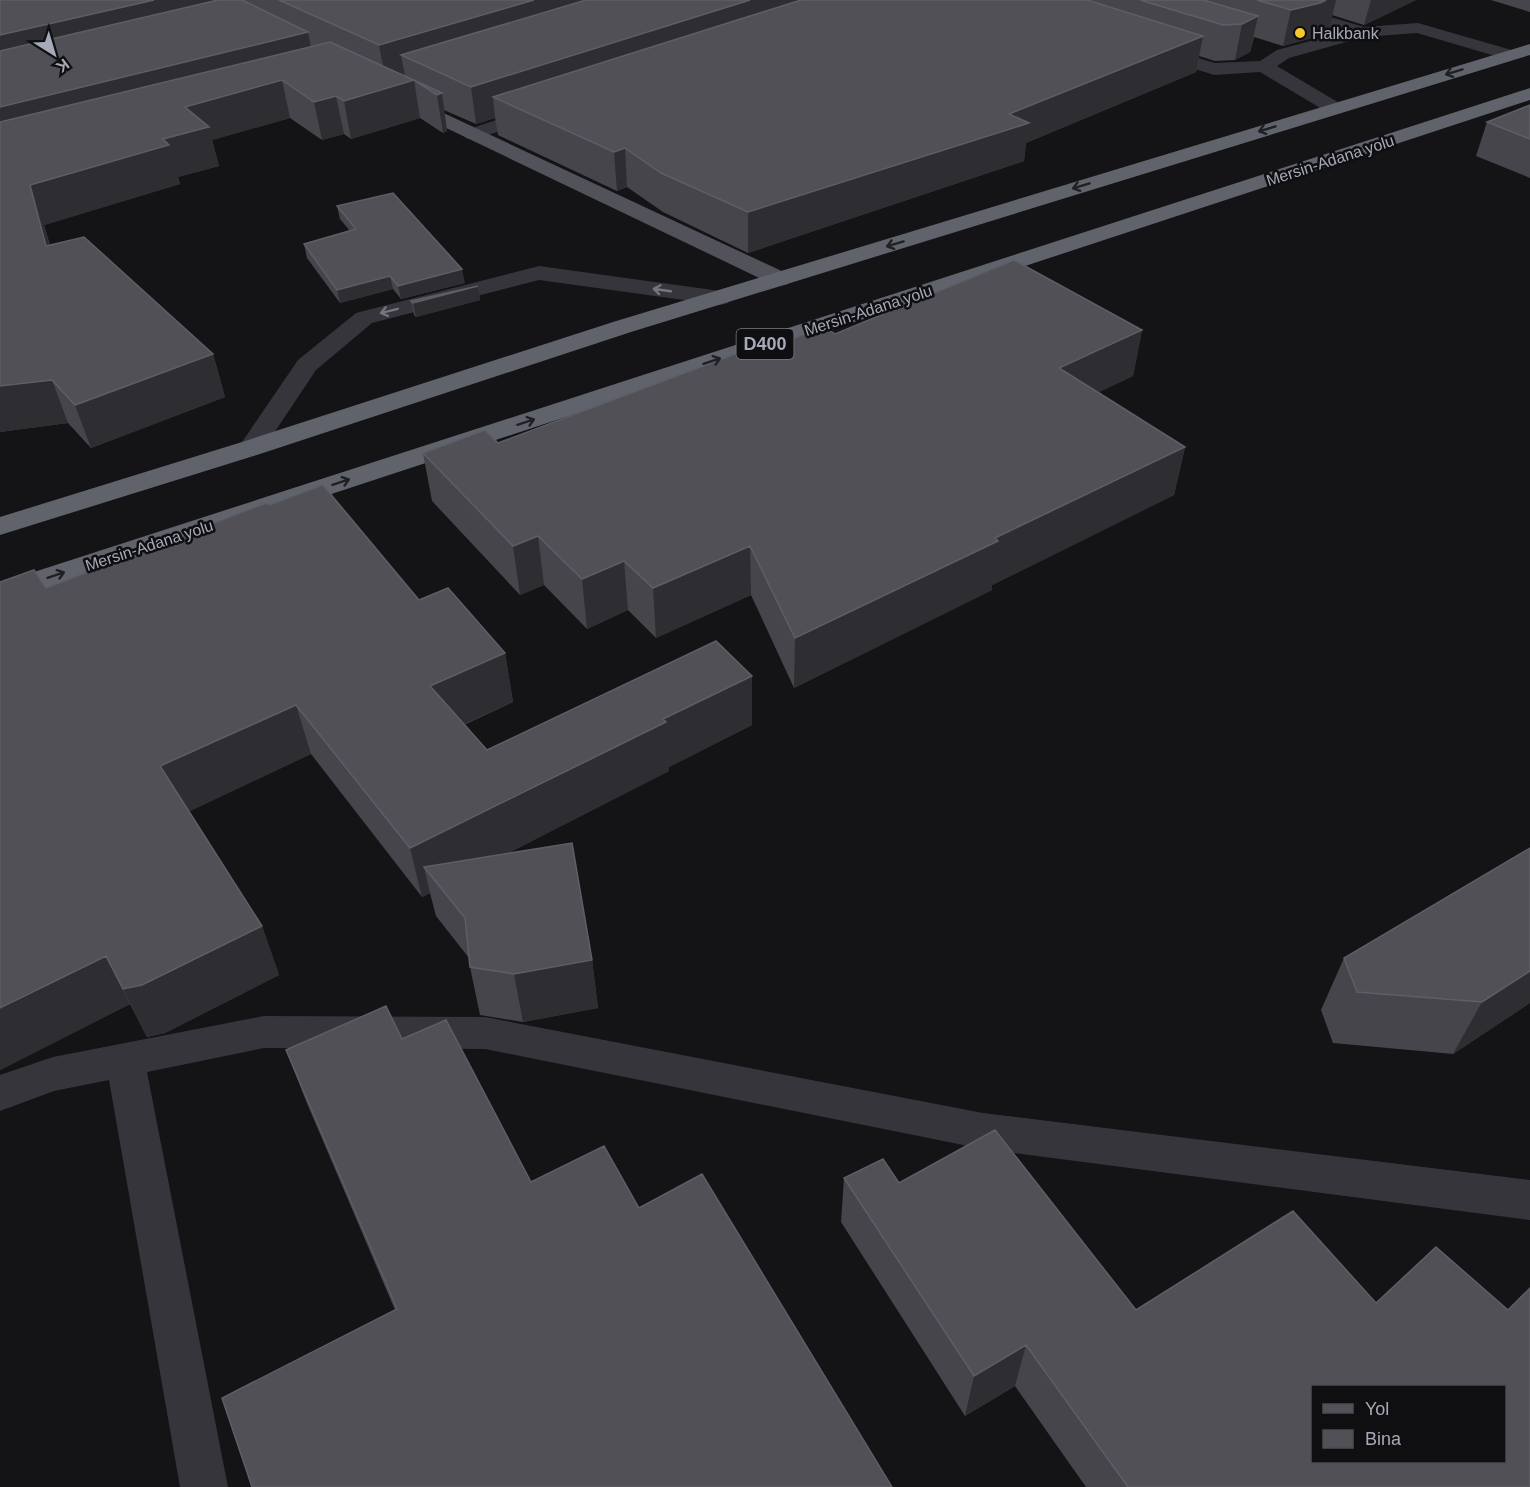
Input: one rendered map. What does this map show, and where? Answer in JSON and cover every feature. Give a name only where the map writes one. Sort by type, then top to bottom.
[{"type":"highway","points":[[0,526],[780,279],[1520,52]]},
{"type":"highway","name":"Mersin-Adana yolu","points":[[0,593],[1530,94]]},
{"type":"main road","points":[[395,88],[473,134],[780,279]]},
{"type":"street","points":[[1255,0],[1363,32]]},
{"type":"street","points":[[1135,43],[1215,69],[1264,66],[1282,54],[1363,32],[1418,28],[1520,52]]},
{"type":"street","points":[[1261,48],[1282,54]]},
{"type":"street","points":[[1264,66],[1334,108]]},
{"type":"street","points":[[473,134],[551,108]]},
{"type":"street","points":[[251,448],[307,365],[364,318],[539,273],[720,298]]},
{"type":"street","points":[[0,1093],[53,1074],[264,1032],[485,1033],[983,1131],[1530,1200]]},
{"type":"street","points":[[125,1059],[204,1487]]},
{"type":"building","points":[[0,0],[154,0],[0,35]]},
{"type":"building","points":[[218,0],[242,0],[308,32],[0,107],[0,51]]},
{"type":"building","points":[[279,0],[534,0],[379,45]]},
{"type":"building","points":[[586,0],[750,0],[471,87],[401,55]]},
{"type":"building","points":[[801,0],[1087,0],[1203,36],[1009,114],[1029,123],[748,212],[661,173],[625,148],[614,152],[493,97]]},
{"type":"building","points":[[1140,0],[1203,0],[1258,16],[1242,24],[1223,25]]},
{"type":"building","points":[[1257,0],[1326,0],[1291,10]]},
{"type":"building","points":[[330,42],[414,80],[344,101],[336,96],[314,102],[282,80],[185,107],[209,127],[163,139],[169,145],[30,185],[46,246],[84,237],[213,354],[75,405],[52,380],[0,386],[0,122]]},
{"type":"building","points":[[415,81],[442,93],[437,95]]},
{"type":"building","points":[[1530,105],[1530,139],[1487,122]]},
{"type":"building","points":[[393,193],[462,269],[398,286],[390,276],[337,290],[304,244],[356,229],[337,206]]},
{"type":"building","points":[[1014,260],[1142,330],[1059,368],[1185,447],[995,538],[998,541],[795,638],[750,546],[653,588],[624,561],[582,579],[538,536],[513,546],[423,453],[485,430],[498,443],[754,347],[760,351],[824,327],[835,334]]},
{"type":"building","points":[[478,286],[413,303],[411,301]]},
{"type":"building","points":[[323,485],[419,600],[448,588],[505,653],[430,686],[487,750],[716,641],[752,676],[663,719],[666,722],[410,848],[296,705],[160,766],[262,926],[142,985],[123,989],[106,956],[0,1008],[0,582],[34,570],[46,588],[266,503],[269,505]]},
{"type":"building","points":[[572,843],[592,960],[514,974],[470,967],[465,918],[424,867]]},
{"type":"building","points":[[1530,848],[1530,971],[1482,1002],[1357,992],[1344,958]]},
{"type":"building","points":[[386,1006],[402,1039],[446,1020],[531,1182],[604,1146],[639,1208],[702,1174],[892,1487],[252,1487],[222,1398],[397,1309],[286,1050]]},
{"type":"building","points":[[995,1130],[1136,1310],[1293,1211],[1376,1303],[1436,1247],[1508,1310],[1530,1288],[1530,1487],[1128,1487],[1026,1345],[974,1376],[844,1178],[883,1159],[899,1183]]},
{"type":"place","name":"Halkbank","points":[[1300,33]]}]
